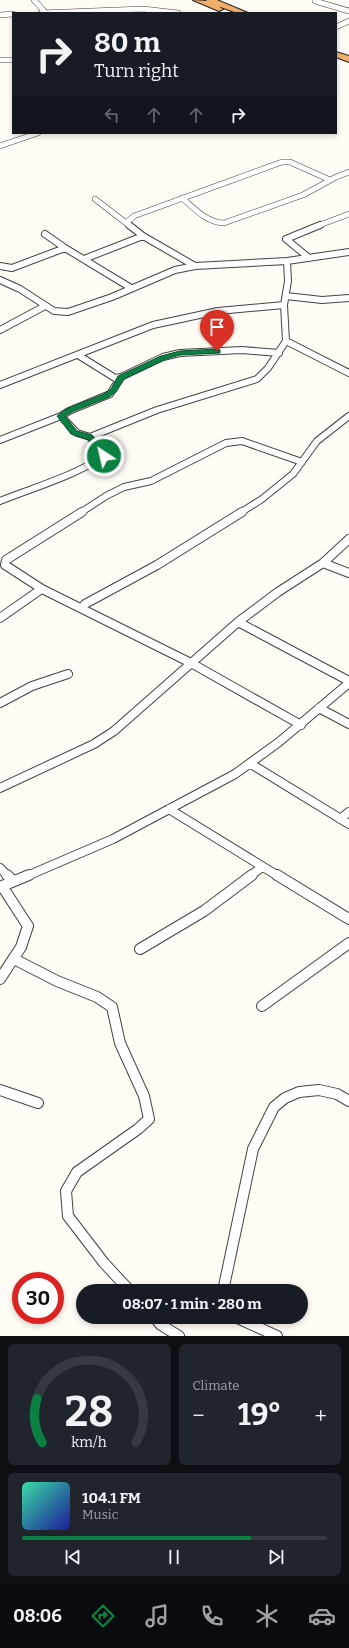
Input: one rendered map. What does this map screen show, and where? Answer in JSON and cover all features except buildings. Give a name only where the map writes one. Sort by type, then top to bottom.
[{"type":"highway","points":[[197,0],[227,12]]},
{"type":"highway","points":[[210,0],[241,12]]},
{"type":"highway","points":[[337,48],[349,53]]},
{"type":"highway","points":[[337,54],[349,59]]},
{"type":"street","points":[[34,0],[45,12]]},
{"type":"street","points":[[317,0],[315,1],[349,11]]},
{"type":"street","points":[[85,12],[143,10],[166,12]]},
{"type":"street","points":[[0,15],[12,14]]},
{"type":"street","points":[[337,27],[349,21]]},
{"type":"street","points":[[0,60],[12,60]]},
{"type":"street","points":[[0,146],[35,134]]},
{"type":"street","points":[[126,223],[134,216],[285,161],[330,180]]},
{"type":"street","points":[[182,198],[211,221],[218,224],[303,195],[330,180],[349,172]]},
{"type":"street","points":[[95,199],[143,236],[195,266]]},
{"type":"street","points":[[309,258],[286,239],[349,214]]},
{"type":"street","points":[[45,234],[65,248],[131,288]]},
{"type":"street","points":[[84,259],[143,236]]},
{"type":"street","points":[[0,266],[12,268],[65,248]]},
{"type":"street","points":[[0,280],[20,289],[44,306],[54,311],[68,312],[112,297],[175,270],[195,266],[288,261],[349,252]]},
{"type":"street","points":[[61,416],[74,432],[90,437],[157,410],[257,379],[279,354],[286,341],[284,305],[288,281],[288,261]]},
{"type":"street","points":[[286,296],[322,300],[349,298]]},
{"type":"street","points":[[0,385],[78,355],[114,338],[152,325],[203,314],[256,306],[284,305]]},
{"type":"street","points":[[0,330],[44,306]]},
{"type":"street","points":[[286,341],[349,373]]},
{"type":"street","points":[[78,355],[115,378],[121,377],[163,357],[180,353],[242,350],[279,354]]},
{"type":"street","points":[[0,440],[61,416],[69,410],[110,394],[121,377]]},
{"type":"street","points":[[82,608],[85,604],[157,566],[262,499],[293,474],[317,441],[349,416]]},
{"type":"street","points":[[0,501],[65,477],[98,461],[104,456],[104,453],[90,437]]},
{"type":"street","points":[[301,724],[191,663],[45,590],[40,590],[29,580],[6,565],[6,560],[106,496],[124,487],[151,481],[226,443],[242,441],[256,448],[302,462]]},
{"type":"street","points":[[0,788],[94,744],[114,731],[238,622],[278,592],[323,563],[349,539]]},
{"type":"street","points":[[323,563],[349,573]]},
{"type":"street","points":[[0,618],[40,590]]},
{"type":"street","points":[[0,979],[14,959],[26,936],[28,926],[1,886],[113,839],[251,764],[301,724],[349,682],[238,622]]},
{"type":"street","points":[[0,703],[14,694],[38,683],[68,674]]},
{"type":"street","points":[[319,708],[349,724]]},
{"type":"street","points":[[251,764],[349,824]]},
{"type":"street","points":[[168,809],[349,919]]},
{"type":"street","points":[[340,819],[349,812]]},
{"type":"street","points":[[140,948],[204,911],[262,867]]},
{"type":"street","points":[[0,868],[13,881]]},
{"type":"street","points":[[262,1006],[349,943]]},
{"type":"street","points":[[14,959],[57,981],[97,997],[112,1007],[120,1043],[144,1096],[149,1119],[138,1129],[77,1172],[66,1191],[68,1216],[104,1263],[124,1284]]},
{"type":"street","points":[[0,1090],[38,1102]]},
{"type":"street","points":[[224,1284],[252,1149],[274,1107],[285,1098],[299,1092],[319,1090],[337,1094],[349,1100]]},
{"type":"street","points":[[161,1324],[179,1336]]},
{"type":"street","points":[[250,1324],[277,1336]]},
{"type":"route","points":[[104,456],[104,453],[90,437],[74,432],[61,416],[69,410],[107,396],[114,390],[121,377],[163,357],[180,353],[217,351]]}]
